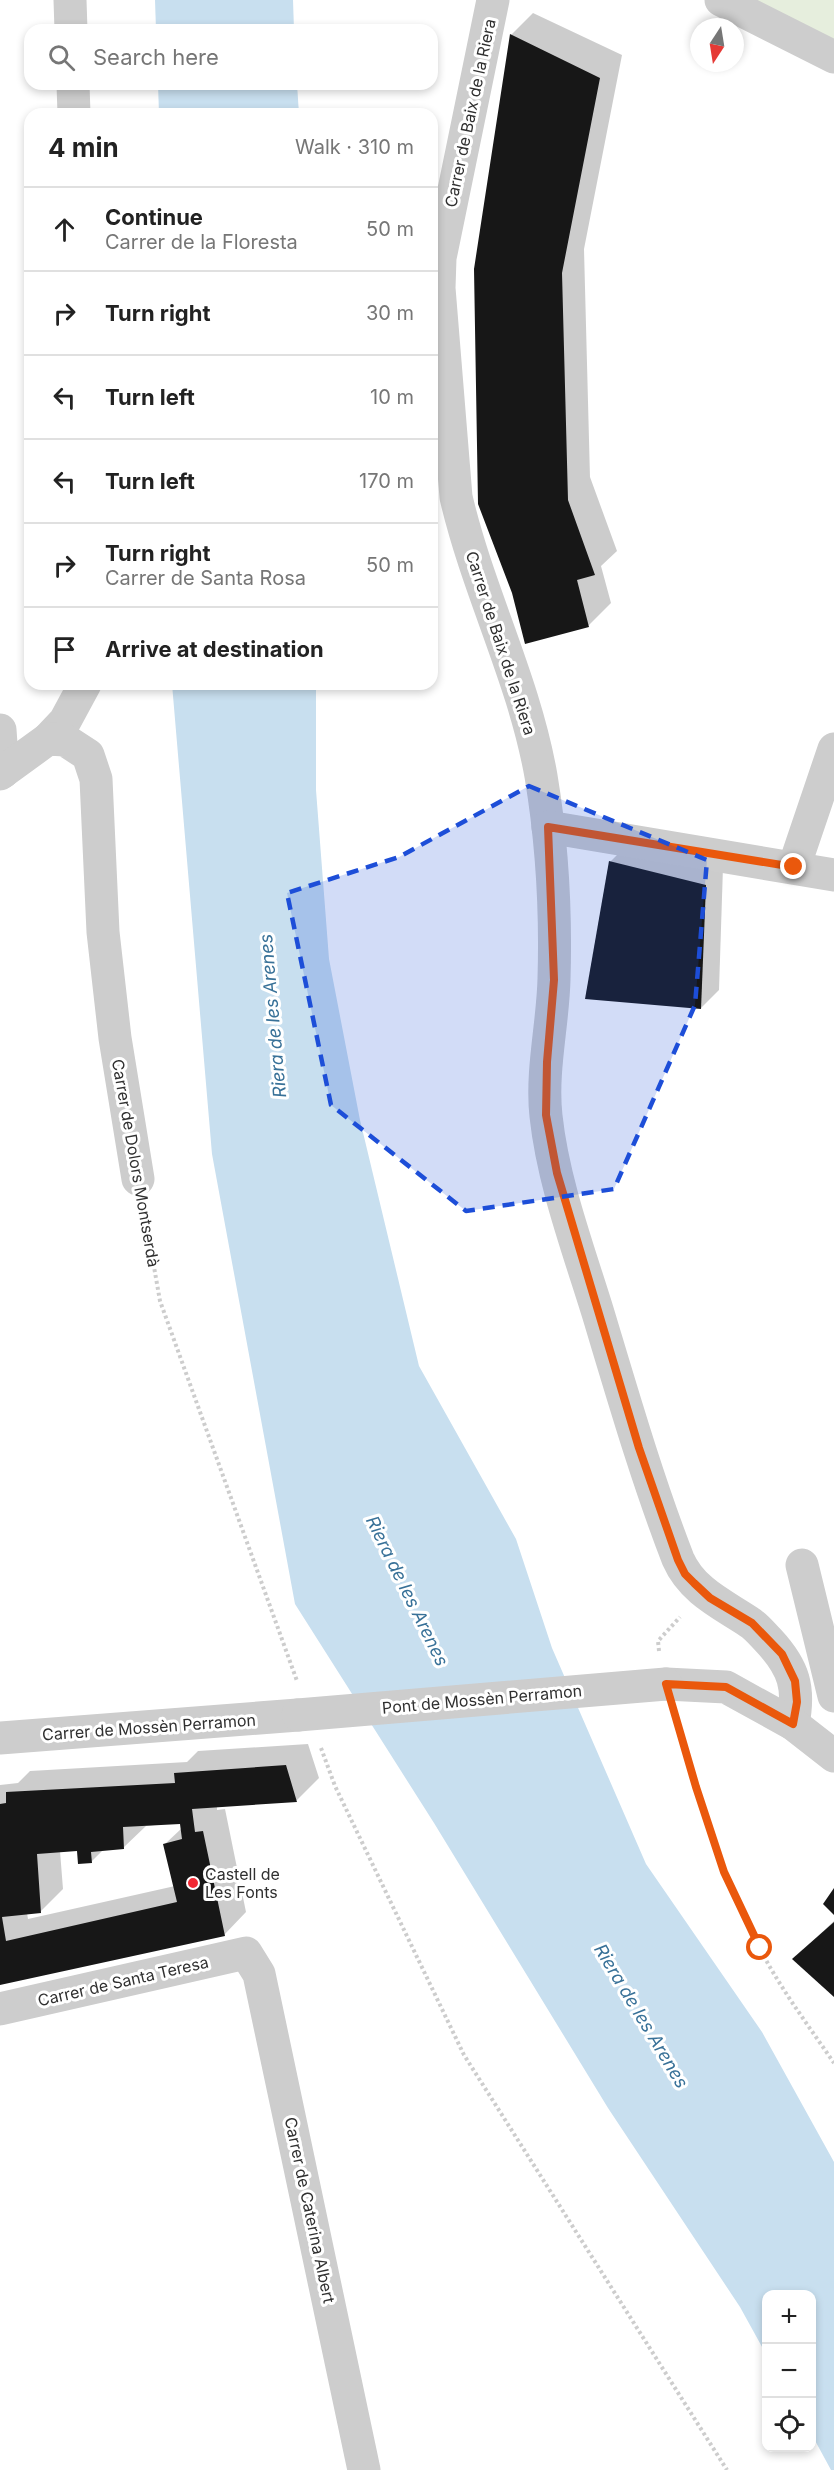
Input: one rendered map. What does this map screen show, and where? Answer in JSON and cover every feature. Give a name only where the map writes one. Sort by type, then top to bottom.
[{"type":"street","points":[[70,0],[71,24]]},
{"type":"street","name":"Carrer de Baix de la Riera","points":[[493,0],[440,258],[439,288],[456,497],[463,527],[514,670],[532,731],[548,827],[554,980],[547,1062],[546,1115],[557,1173],[616,1372],[668,1532],[685,1574],[706,1594],[752,1623],[782,1654],[795,1681],[797,1702],[793,1724]]},
{"type":"street","points":[[721,0],[834,57]]},
{"type":"street","points":[[73,90],[74,108]]},
{"type":"street","points":[[0,730],[2,773],[56,740],[84,690]]},
{"type":"street","name":"Carrer de Dolors Montserdà","points":[[56,740],[88,755],[96,779],[104,932],[111,1003],[138,1179]]},
{"type":"street","points":[[794,867],[834,749]]},
{"type":"street","points":[[548,827],[834,875]]},
{"type":"street","points":[[802,1565],[834,1696]]},
{"type":"street","points":[[664,1670],[726,1687],[793,1724],[834,1756]]},
{"type":"street","name":"Pont de Mossèn Perramon","points":[[299,1701],[664,1670]]},
{"type":"street","name":"Carrer de Mossèn Perramon","points":[[0,1738],[299,1701]]},
{"type":"street","name":"Carrer de Santa Teresa","points":[[0,2009],[246,1953]]},
{"type":"street","name":"Carrer de Caterina Albert","points":[[246,1953],[259,1974],[364,2470]]},
{"type":"path","name":"Carrer de Dolors Montserdà","points":[[138,1179],[160,1301],[261,1583],[299,1701]]},
{"type":"path","points":[[706,1594],[658,1641],[658,1650],[696,1787],[724,1872],[760,1948],[795,2008],[834,2063]]},
{"type":"path","points":[[319,1740],[335,1786],[464,2055],[727,2470]]},
{"type":"highlighted area","points":[[529,786],[707,860],[695,1005],[614,1189],[466,1211],[331,1105],[287,893],[399,857]]},
{"type":"green space","points":[[721,0],[834,0],[834,57]]},
{"type":"water","points":[[155,0],[293,0],[294,24],[156,24]]},
{"type":"water","points":[[158,90],[297,90],[299,108],[159,108]]},
{"type":"water","name":"Riera de les Arenes","points":[[173,690],[316,690],[316,790],[329,959],[360,1120],[419,1366],[516,1539],[552,1648],[646,1864],[762,2032],[834,2162],[834,2470],[831,2470],[816,2442],[816,2290],[762,2290],[762,2347],[740,2307],[608,2108],[434,1823],[295,1604],[212,1154]]},
{"type":"building","points":[[510,34],[600,78],[562,273],[568,500],[595,575],[577,580],[589,627],[525,644],[512,593],[478,504],[474,269]]},
{"type":"building","points":[[609,861],[706,885],[701,1009],[585,999]]},
{"type":"building","name":"Castell de Les Fonts","points":[[286,1765],[297,1802],[192,1809],[195,1832],[203,1831],[225,1936],[0,1985],[0,1804],[6,1803],[6,1792],[175,1783],[174,1773]],"holes":[[[180,1824],[182,1839],[163,1844],[177,1902],[6,1941],[2,1917],[41,1913],[37,1854],[77,1851],[78,1864],[92,1863],[91,1852],[124,1849],[123,1827]]]},
{"type":"building","points":[[834,1888],[834,1915],[823,1904]]},
{"type":"building","points":[[834,1922],[834,1997],[792,1959]]},
{"type":"place","name":"Castell de Les Fonts","points":[[193,1883]]},
{"type":"route","points":[[760,1948],[724,1872],[682,1744],[666,1684],[726,1687],[793,1724],[797,1702],[795,1681],[782,1654],[752,1623],[710,1598],[685,1574],[639,1448],[589,1285],[557,1173],[546,1115],[547,1062],[554,980],[548,827],[794,867]]}]
